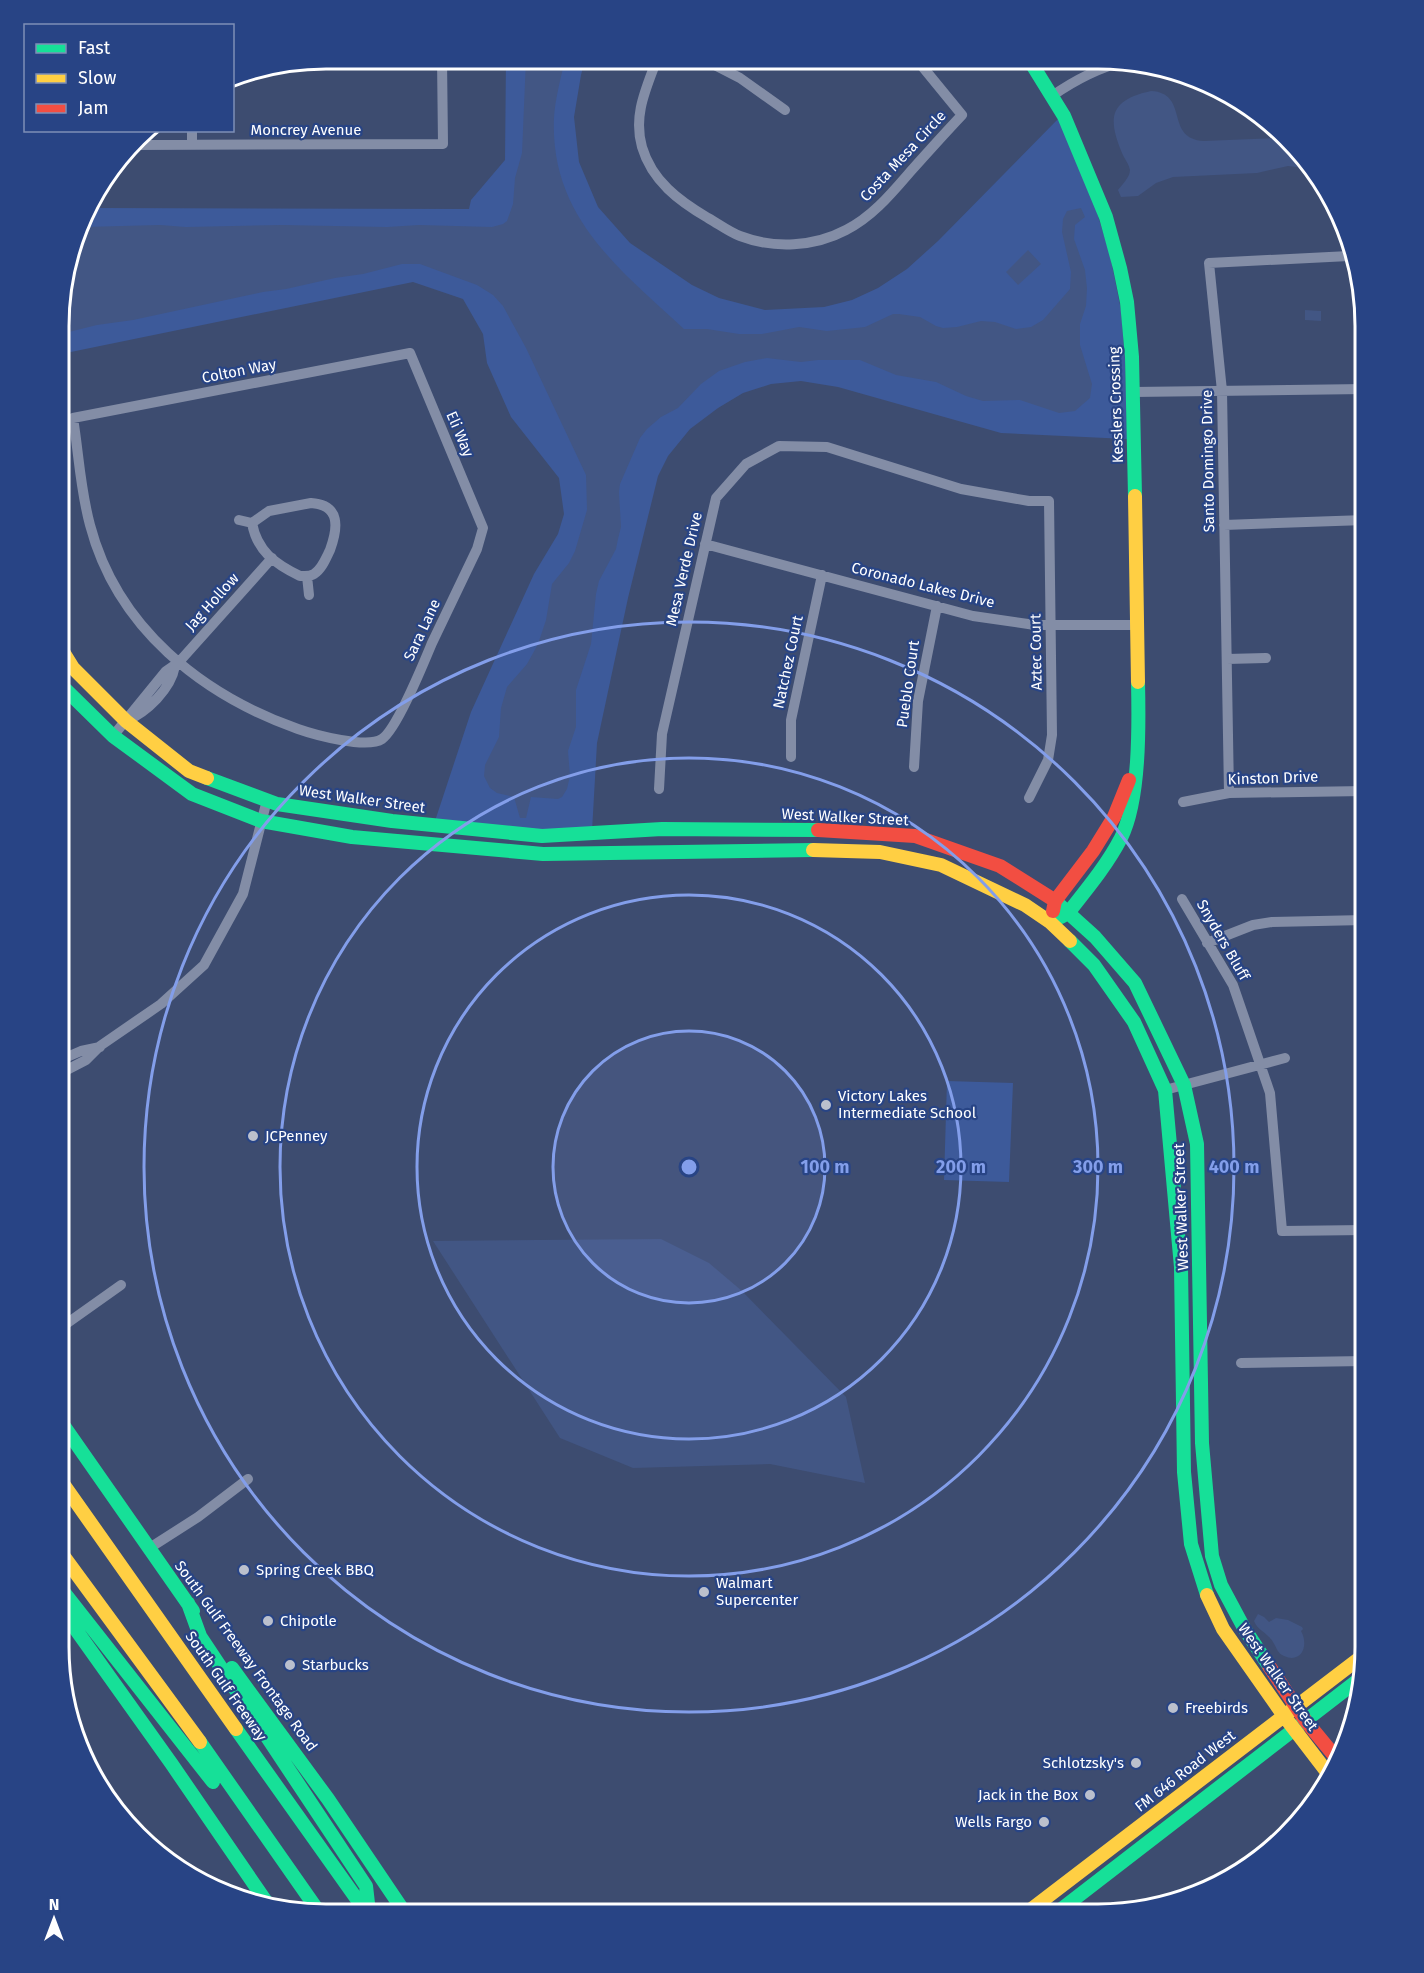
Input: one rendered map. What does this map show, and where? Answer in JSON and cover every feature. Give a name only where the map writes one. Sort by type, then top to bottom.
[{"type":"main road","name":"Kesslers Crossing","points":[[1034,69],[1064,116],[1106,217],[1120,268],[1128,313],[1133,392],[1138,625],[1139,726],[1132,803],[1122,836],[1103,868],[1068,913],[1050,922]]},
{"type":"main road","name":"West Walker Street","points":[[69,662],[126,721],[189,771],[278,804],[392,821],[542,836],[674,829],[827,830],[915,836],[1000,866],[1055,901],[1095,937],[1135,983],[1184,1085],[1197,1144],[1202,1443],[1212,1556],[1221,1585],[1244,1628],[1305,1720],[1332,1752]]},
{"type":"main road","name":"West Walker Street","points":[[69,693],[113,736],[192,794],[261,821],[352,837],[521,853],[828,850],[880,852],[941,864],[1025,905],[1050,922],[1094,965],[1134,1022],[1165,1090],[1181,1267],[1184,1472],[1191,1544],[1206,1593],[1223,1629],[1324,1768]]},
{"type":"main road","name":"Kesslers Crossing","points":[[1050,922],[1055,901],[1093,851],[1114,817],[1134,769]]},
{"type":"main road","name":"South Gulf Freeway Frontage Road","points":[[69,1434],[237,1676],[328,1799],[400,1904]]},
{"type":"main road","name":"South Gulf Freeway","points":[[69,1493],[361,1904]]},
{"type":"main road","points":[[69,1563],[174,1704],[312,1903]]},
{"type":"main road","points":[[69,1599],[166,1720],[261,1847],[310,1903]]},
{"type":"main road","points":[[188,1603],[200,1636],[366,1886],[367,1904]]},
{"type":"main road","points":[[69,1620],[262,1895]]},
{"type":"main road","name":"FM 646 Road West","points":[[1039,1904],[1354,1661]]},
{"type":"main road","points":[[1068,1904],[1352,1684]]},
{"type":"street","name":"Moncrey Avenue","points":[[143,145],[443,144],[442,69]]},
{"type":"street","name":"Costa Mesa Circle","points":[[653,69],[640,103],[639,125],[642,145],[649,165],[658,180],[694,210],[740,236],[793,245],[817,241],[846,231],[862,220],[885,201],[962,115],[924,69]]},
{"type":"street","points":[[722,69],[740,78],[785,110]]},
{"type":"street","points":[[1052,96],[1073,81],[1098,69]]},
{"type":"street","points":[[192,132],[192,145]]},
{"type":"street","name":"Santo Domingo Drive","points":[[1229,793],[1222,391],[1209,263],[1345,256]]},
{"type":"street","name":"Colton Way","points":[[177,664],[140,623],[121,598],[108,575],[93,538],[81,489],[74,418],[410,353]]},
{"type":"street","name":"Eli Way","points":[[410,353],[483,528]]},
{"type":"street","points":[[1133,392],[1355,388]]},
{"type":"street","name":"Mesa Verde Drive","points":[[659,789],[662,734],[716,498],[746,464],[779,446],[827,447],[961,489],[1029,501],[1049,501]]},
{"type":"street","name":"Aztec Court","points":[[1029,798],[1048,760],[1052,735],[1049,501]]},
{"type":"street","points":[[311,503],[320,504],[328,508],[333,515],[336,534],[319,569],[307,576],[293,573],[263,551],[252,523],[261,515],[279,508],[311,503]]},
{"type":"street","points":[[239,520],[252,523]]},
{"type":"street","points":[[1224,525],[1355,520]]},
{"type":"street","name":"Sara Lane","points":[[177,664],[245,707],[270,719],[321,735],[366,742],[381,740],[392,728],[408,698],[477,549],[483,528]]},
{"type":"street","name":"Coronado Lakes Drive","points":[[705,544],[973,616],[1035,625],[1138,625]]},
{"type":"street","name":"Jag Hollow","points":[[113,736],[166,671],[177,664],[272,558]]},
{"type":"street","name":"Natchez Court","points":[[791,757],[791,720],[822,575]]},
{"type":"street","points":[[307,576],[309,595]]},
{"type":"street","name":"Pueblo Court","points":[[914,767],[918,701],[937,606]]},
{"type":"street","points":[[1227,659],[1266,658]]},
{"type":"street","name":"Kinston Drive","points":[[1183,802],[1229,793],[1355,791]]},
{"type":"street","points":[[69,1069],[86,1060],[100,1046],[161,1004],[204,965],[243,894],[267,800]]},
{"type":"street","name":"Snyders Bluff","points":[[1182,899],[1233,985],[1270,1093],[1282,1231],[1355,1230]]},
{"type":"street","points":[[1207,943],[1244,928],[1272,922],[1355,920]]},
{"type":"street","points":[[69,1056],[100,1046]]},
{"type":"street","points":[[1165,1090],[1285,1058]]},
{"type":"street","points":[[69,1322],[121,1285]]},
{"type":"street","points":[[1241,1363],[1355,1361]]},
{"type":"street","points":[[148,1549],[248,1479]]},
{"type":"shaded area","points":[[506,69],[582,69],[574,117],[579,162],[598,207],[630,243],[692,285],[719,298],[765,310],[824,307],[852,300],[878,288],[907,269],[938,241],[1058,119],[1090,190],[1110,255],[1121,310],[1127,439],[1001,433],[838,387],[801,381],[771,384],[743,393],[690,429],[668,456],[658,476],[628,598],[597,743],[592,831],[545,832],[435,821],[471,712],[534,574],[558,534],[564,514],[559,478],[511,417],[487,363],[483,334],[463,299],[413,282],[69,352],[71,293],[83,244],[98,208],[469,209],[471,200],[505,160]]},
{"type":"shaded area","points":[[526,69],[563,69],[554,118],[556,153],[563,184],[576,212],[613,261],[684,329],[707,329],[739,334],[762,334],[799,327],[827,331],[865,327],[893,314],[920,317],[943,328],[981,321],[995,322],[1016,329],[1031,327],[1043,320],[1070,289],[1071,272],[1062,232],[1063,219],[1067,211],[1081,208],[1085,217],[1075,225],[1074,239],[1085,270],[1087,288],[1086,306],[1080,324],[1080,345],[1092,384],[1090,398],[1075,411],[1059,413],[1020,400],[983,401],[936,382],[896,375],[860,360],[801,362],[767,358],[745,362],[719,371],[701,384],[678,408],[661,417],[647,429],[640,438],[620,484],[621,527],[616,549],[599,581],[591,644],[576,690],[576,727],[568,751],[570,776],[567,789],[558,799],[531,797],[526,818],[520,818],[514,797],[497,793],[490,788],[484,776],[485,765],[499,737],[501,708],[507,687],[527,664],[538,644],[546,620],[552,584],[569,563],[575,551],[587,510],[586,475],[526,348],[503,306],[493,295],[477,285],[420,264],[402,264],[363,274],[69,332],[74,276],[90,227],[282,225],[387,227],[419,225],[492,227],[507,221],[513,204],[515,178],[522,153]]},
{"type":"shaded area","points":[[1151,91],[1163,94],[1170,99],[1184,133],[1192,138],[1204,141],[1273,138],[1300,167],[1288,166],[1257,173],[1173,177],[1156,183],[1138,196],[1121,197],[1118,190],[1130,170],[1117,140],[1114,120],[1120,105],[1137,95]]},
{"type":"shaded area","points":[[1028,250],[1041,264],[1018,285],[1006,272]]},
{"type":"shaded area","points":[[1305,310],[1321,311],[1321,321],[1305,320]]},
{"type":"shaded area","points":[[947,1081],[1013,1083],[1009,1182],[944,1180]]},
{"type":"shaded area","points":[[661,1239],[709,1263],[742,1291],[846,1397],[865,1483],[770,1464],[633,1468],[560,1438],[433,1241]]},
{"type":"shaded area","points":[[1258,1614],[1269,1622],[1276,1618],[1288,1620],[1302,1627],[1304,1647],[1302,1652],[1290,1658],[1280,1653],[1271,1639],[1260,1630],[1254,1621]]},
{"type":"traffic: fast","points":[[1035,69],[1064,116],[1106,217],[1120,268],[1127,302],[1132,357],[1135,496]]},
{"type":"traffic: fast","points":[[1061,917],[1068,913],[1103,867],[1121,838],[1127,822],[1132,804],[1137,762],[1138,682]]},
{"type":"traffic: fast","points":[[69,693],[113,736],[192,794],[261,821],[352,837],[543,854],[813,850]]},
{"type":"traffic: fast","points":[[207,778],[277,804],[392,821],[542,836],[662,829],[818,830]]},
{"type":"traffic: fast","points":[[1054,900],[1095,937],[1135,983],[1184,1085],[1197,1144],[1202,1443],[1212,1556],[1221,1585],[1244,1628],[1269,1666]]},
{"type":"traffic: fast","points":[[1070,941],[1094,965],[1134,1022],[1165,1090],[1181,1267],[1184,1472],[1191,1544],[1207,1595]]},
{"type":"traffic: fast","points":[[69,1433],[193,1611]]},
{"type":"traffic: fast","points":[[69,1599],[213,1782]]},
{"type":"traffic: fast","points":[[188,1603],[200,1636],[366,1886],[368,1904]]},
{"type":"traffic: fast","points":[[69,1620],[262,1895]]},
{"type":"traffic: fast","points":[[232,1668],[328,1799],[399,1904]]},
{"type":"traffic: fast","points":[[1068,1904],[1352,1685]]},
{"type":"traffic: fast","points":[[236,1729],[360,1904]]},
{"type":"traffic: fast","points":[[200,1742],[313,1903]]},
{"type":"traffic: slow","points":[[1135,496],[1138,682]]},
{"type":"traffic: slow","points":[[69,662],[126,721],[189,771],[207,778]]},
{"type":"traffic: slow","points":[[813,850],[880,852],[941,865],[1025,905],[1050,922],[1070,941]]},
{"type":"traffic: slow","points":[[69,1492],[236,1729]]},
{"type":"traffic: slow","points":[[69,1564],[200,1742]]},
{"type":"traffic: slow","points":[[1207,1595],[1223,1629],[1324,1768]]},
{"type":"traffic: slow","points":[[1038,1904],[1354,1662]]},
{"type":"traffic: jam","points":[[1053,911],[1055,901],[1093,851],[1114,817],[1129,780]]},
{"type":"traffic: jam","points":[[818,830],[915,836],[1000,866],[1054,900]]},
{"type":"traffic: jam","points":[[1269,1666],[1305,1720],[1332,1752]]},
{"type":"place","name":"Victory Lakes Intermediate School","points":[[826,1105]]},
{"type":"place","name":"JCPenney","points":[[253,1136]]},
{"type":"place","name":"Spring Creek BBQ","points":[[244,1570]]},
{"type":"place","name":"Walmart Supercenter","points":[[704,1592]]},
{"type":"place","name":"Chipotle","points":[[268,1621]]},
{"type":"place","name":"Starbucks","points":[[290,1665]]},
{"type":"place","name":"Freebirds","points":[[1173,1708]]},
{"type":"place","name":"Schlotzsky's","points":[[1136,1763]]},
{"type":"place","name":"Jack in the Box","points":[[1090,1795]]},
{"type":"place","name":"Wells Fargo","points":[[1044,1822]]}]
